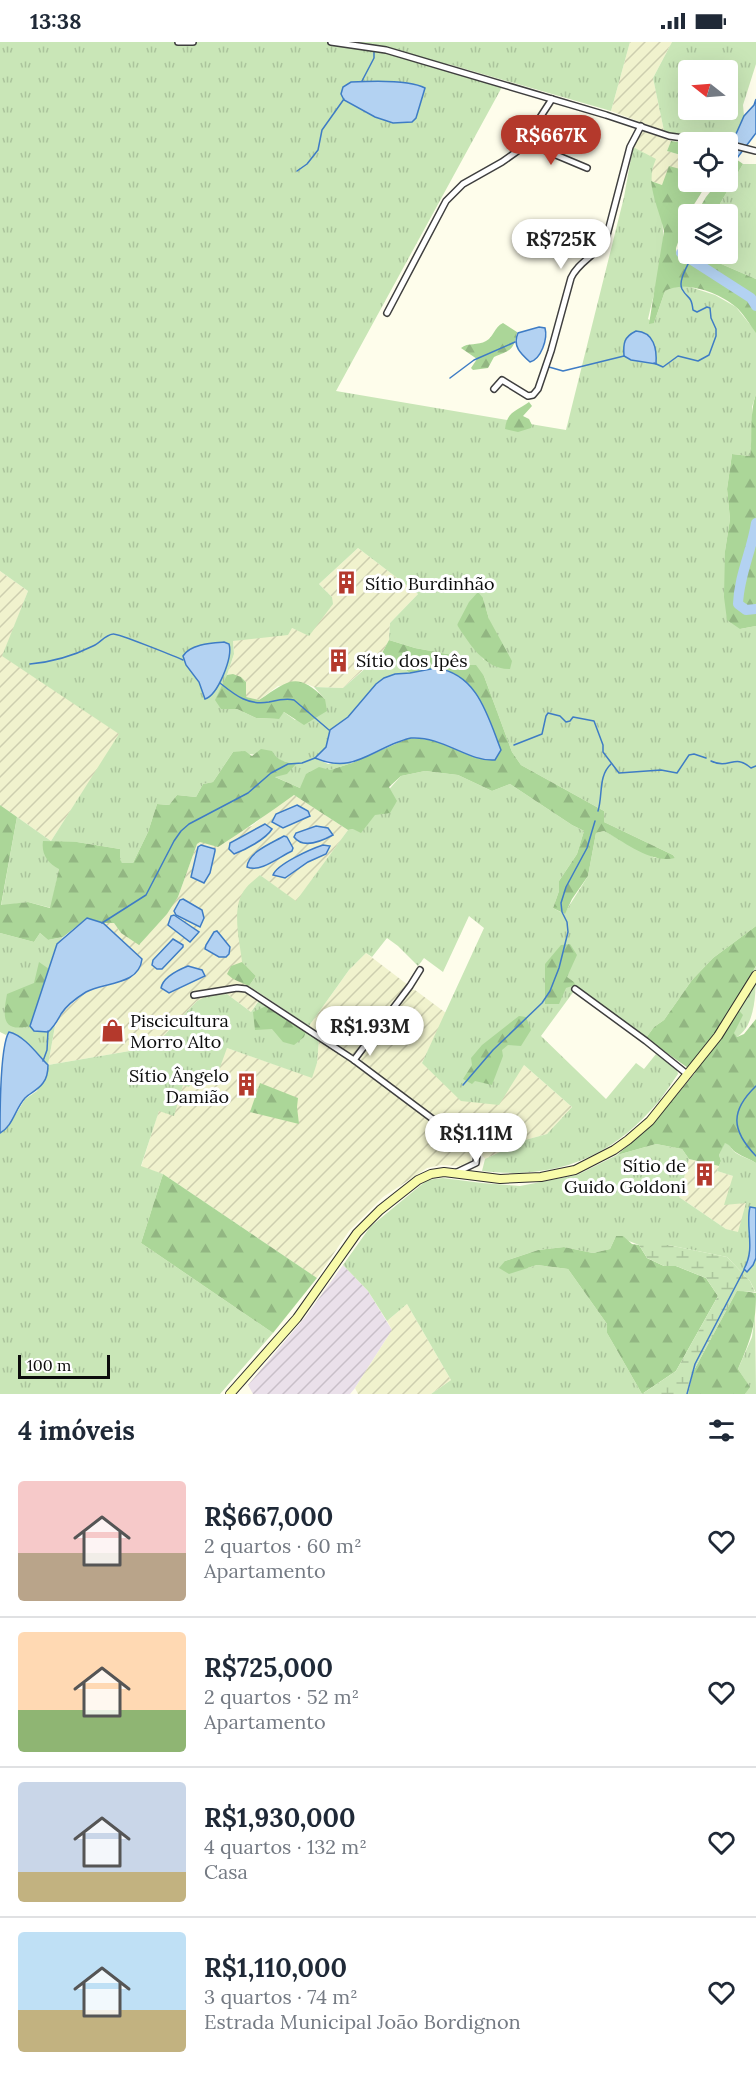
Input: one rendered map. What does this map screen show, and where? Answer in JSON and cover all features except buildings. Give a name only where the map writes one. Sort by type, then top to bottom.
[{"type":"main road","points":[[230,1394],[312,1299],[366,1223],[418,1180],[438,1172],[520,1179],[559,1174],[595,1162],[642,1128],[718,1036],[756,975]]},
{"type":"street","points":[[178,42],[193,42]]},
{"type":"street","points":[[331,42],[386,50],[678,137]]},
{"type":"street","points":[[387,313],[446,201],[463,184],[513,155],[525,142],[552,99]]},
{"type":"street","points":[[494,389],[501,380],[528,396],[533,395],[538,389],[571,278],[574,271],[599,250],[606,239],[630,147],[641,126]]},
{"type":"street","points":[[525,142],[587,168]]},
{"type":"street","points":[[738,147],[756,151]]},
{"type":"street","points":[[354,1060],[420,970]]},
{"type":"street","points":[[194,995],[237,988],[246,989],[354,1060],[474,1150],[477,1154],[476,1163],[454,1174]]},
{"type":"street","points":[[575,989],[687,1074]]},
{"type":"shaded area","points":[[343,1265],[368,1291],[392,1330],[355,1388],[350,1394],[253,1394],[248,1385],[306,1316]]},
{"type":"green space","points":[[0,42],[630,42],[611,111],[448,64],[446,71],[502,87],[336,391],[566,430],[624,197],[633,147],[656,159],[652,179],[663,231],[656,287],[648,319],[654,323],[665,291],[672,287],[687,286],[715,295],[736,307],[756,332],[756,394],[752,407],[750,456],[732,454],[727,489],[730,519],[725,551],[740,629],[756,626],[756,926],[713,958],[692,980],[664,1020],[654,1027],[646,1038],[577,987],[541,1036],[606,1099],[636,1063],[644,1069],[656,1054],[677,1070],[678,1074],[658,1102],[632,1129],[614,1143],[574,1163],[530,1172],[482,1171],[485,1159],[525,1140],[547,1134],[572,1107],[524,1065],[499,1105],[461,1101],[422,1063],[484,928],[469,916],[443,972],[424,958],[418,966],[387,938],[372,957],[366,953],[349,970],[309,1026],[249,986],[256,976],[242,962],[237,924],[238,904],[246,888],[260,875],[296,901],[348,830],[353,829],[401,776],[425,771],[458,775],[492,791],[510,784],[584,831],[577,854],[559,881],[559,891],[553,908],[564,914],[588,876],[596,833],[604,831],[655,858],[675,858],[604,822],[604,811],[521,765],[512,752],[484,676],[458,656],[415,648],[389,640],[390,623],[418,594],[358,548],[319,584],[332,597],[333,604],[309,636],[292,628],[288,635],[233,641],[234,654],[227,675],[221,709],[237,709],[256,718],[278,719],[284,712],[295,720],[325,699],[314,687],[343,688],[368,666],[372,669],[377,665],[373,660],[382,653],[410,673],[389,677],[381,682],[346,719],[330,730],[326,747],[315,758],[328,764],[352,763],[330,770],[300,788],[273,776],[295,764],[275,757],[233,752],[213,782],[203,784],[196,797],[177,795],[169,805],[157,804],[148,832],[133,863],[122,864],[120,849],[77,842],[59,869],[51,908],[28,902],[1,906],[17,817],[51,841],[119,734],[2,656],[28,591],[0,571]],"holes":[[[483,598],[489,619],[484,660],[457,625]]]},
{"type":"green space","points":[[630,42],[672,42],[653,78],[664,131],[611,111]]},
{"type":"green space","points":[[672,42],[756,42],[756,64],[743,105],[744,116],[738,132],[678,132],[678,134],[664,131],[653,78]]},
{"type":"green space","points":[[643,131],[671,141],[667,151],[678,154],[678,172],[662,185],[651,181],[651,170],[633,147],[639,133]]},
{"type":"green space","points":[[671,141],[678,142],[678,154],[667,151]]},
{"type":"green space","points":[[738,160],[743,164],[738,173]]},
{"type":"green space","points":[[743,164],[756,164],[756,279],[721,264],[738,264],[738,204],[720,204],[727,192],[738,192],[738,173]]},
{"type":"green space","points":[[669,166],[678,168],[678,192],[702,192],[694,204],[678,204],[676,254],[678,255],[678,264],[721,264],[756,279],[756,333],[736,307],[711,292],[692,287],[665,291],[654,323],[649,324],[664,231],[651,181],[662,185]]},
{"type":"green space","points":[[710,192],[727,192],[720,204],[702,204]]},
{"type":"green space","points":[[503,323],[517,332],[515,343],[508,351],[494,357],[488,368],[473,370],[471,368],[477,359],[461,348],[486,341]]},
{"type":"green space","points":[[756,394],[756,626],[740,629],[727,620],[724,597],[725,551],[730,519],[727,489],[732,454],[750,456]]},
{"type":"green space","points":[[529,402],[532,406],[523,416],[529,419],[531,428],[518,432],[505,429],[510,415]]},
{"type":"green space","points":[[358,548],[418,594],[390,623],[389,640],[380,654],[377,665],[372,670],[367,666],[343,688],[314,687],[307,684],[278,686],[259,700],[246,697],[246,682],[241,677],[227,675],[234,654],[233,641],[292,628],[308,635],[332,597],[319,584]]},
{"type":"green space","points":[[0,571],[28,591],[3,656],[120,734],[51,841],[0,805]]},
{"type":"green space","points":[[478,592],[483,598],[489,619],[512,661],[510,669],[501,668],[485,660],[472,647],[457,625],[469,602]]},
{"type":"green space","points":[[389,640],[415,648],[458,656],[468,665],[476,665],[484,676],[512,752],[521,765],[604,811],[604,822],[675,858],[657,858],[629,846],[604,831],[596,833],[588,876],[565,914],[553,908],[559,891],[559,881],[577,854],[584,831],[510,784],[492,791],[458,775],[425,771],[401,776],[389,787],[397,801],[390,813],[375,815],[361,833],[353,829],[348,830],[294,795],[218,847],[200,842],[197,844],[178,897],[167,914],[139,945],[121,933],[114,923],[103,923],[87,918],[63,937],[48,940],[40,933],[34,942],[0,933],[0,805],[17,817],[1,905],[28,902],[50,908],[59,869],[46,858],[43,841],[77,842],[120,849],[122,863],[133,863],[148,832],[157,804],[169,805],[177,795],[196,797],[203,784],[213,782],[233,752],[245,751],[252,756],[261,749],[272,751],[279,759],[296,764],[287,774],[275,777],[300,788],[306,774],[319,767],[330,770],[352,763],[409,738],[433,740],[487,760],[436,668],[410,673],[382,653]]},
{"type":"green space","points":[[233,674],[246,682],[246,697],[259,700],[285,684],[299,682],[307,684],[325,699],[327,711],[304,725],[284,712],[279,719],[256,718],[237,709],[221,709],[215,700],[227,675]]},
{"type":"green space","name":"Piscicultura Morro Alto","points":[[294,795],[348,830],[296,902],[260,875],[250,986],[262,995],[251,1012],[227,994],[197,1001],[153,1047],[48,1065],[55,1026],[62,1012],[86,992],[120,982],[135,952],[103,923],[114,923],[121,933],[140,944],[178,897],[200,841],[252,826]]},
{"type":"green space","points":[[756,926],[756,966],[733,1004],[743,1015],[734,1033],[737,1037],[744,1034],[756,1019],[756,1163],[735,1152],[725,1143],[719,1155],[721,1161],[719,1166],[689,1159],[682,1149],[656,1144],[617,1155],[651,1126],[695,1073],[646,1038],[654,1027],[664,1020],[692,980],[713,958]]},
{"type":"green space","points":[[0,933],[34,942],[40,933],[48,940],[63,937],[52,957],[49,969],[48,1032],[55,1026],[48,1065],[29,1045],[9,1032],[6,1035],[0,1032]]},
{"type":"green space","points":[[570,944],[577,955],[567,977],[575,985],[566,988],[559,1004],[545,1004],[545,964],[561,945]]},
{"type":"green space","points":[[366,953],[408,985],[354,1054],[350,1054],[309,1026],[349,970]]},
{"type":"green space","points":[[39,962],[49,969],[30,1026],[21,1028],[9,1025],[5,1016],[7,994],[34,983]]},
{"type":"green space","points":[[242,962],[256,976],[249,986],[227,974],[231,966]]},
{"type":"green space","points":[[756,966],[754,1006],[748,1024],[737,1037],[733,1034],[733,1005]]},
{"type":"green space","points":[[411,990],[415,990],[446,1013],[422,1063],[524,1065],[572,1107],[547,1134],[525,1140],[485,1159],[473,1143],[361,1060]]},
{"type":"green space","points":[[227,994],[251,1012],[260,999],[319,1039],[317,1063],[312,1078],[227,1048],[215,1081],[203,1076],[200,1083],[193,1080],[189,1087],[183,1085],[174,1116],[159,1111],[141,1166],[163,1174],[141,1243],[273,1333],[220,1394],[0,1394],[0,1133],[13,1119],[25,1099],[37,1091],[48,1065],[153,1047],[197,1001],[205,997]]},
{"type":"green space","points":[[269,1005],[306,1031],[304,1037],[294,1045],[283,1042],[272,1029],[255,1030],[253,1012]]},
{"type":"green space","points":[[519,1016],[526,1017],[531,1030],[521,1046],[508,1045],[502,1050],[503,1056],[492,1085],[475,1081],[472,1084],[463,1079],[472,1065],[471,1058],[482,1045]]},
{"type":"green space","points":[[319,1039],[468,1148],[471,1160],[459,1166],[441,1165],[427,1168],[383,1197],[349,1231],[317,1278],[163,1174],[141,1167],[159,1110],[178,1099],[183,1085],[203,1076],[227,1048],[311,1077],[317,1063]]},
{"type":"green space","points":[[260,1083],[298,1098],[299,1124],[250,1112]]},
{"type":"green space","points":[[725,1142],[736,1153],[756,1163],[756,1293],[750,1281],[727,1257],[668,1245],[639,1245],[616,1236],[610,1249],[593,1253],[564,1247],[538,1250],[505,1261],[528,1268],[537,1265],[568,1269],[607,1324],[607,1333],[642,1394],[431,1394],[451,1380],[407,1304],[387,1321],[368,1291],[343,1265],[370,1227],[427,1180],[443,1178],[520,1186],[577,1175],[617,1155],[656,1144],[682,1149],[689,1159],[679,1197],[726,1229],[738,1232],[746,1203],[724,1205],[733,1176],[717,1171],[721,1161],[719,1155]]},
{"type":"green space","points":[[689,1159],[719,1166],[717,1171],[733,1176],[747,1202],[739,1233],[726,1229],[679,1197]]},
{"type":"green space","points":[[163,1174],[317,1278],[273,1333],[141,1243]]},
{"type":"green space","points":[[616,1236],[623,1236],[632,1244],[639,1245],[647,1258],[664,1266],[676,1266],[706,1278],[718,1296],[676,1371],[642,1394],[607,1333],[607,1324],[568,1269],[537,1265],[509,1274],[499,1268],[505,1261],[538,1250],[564,1247],[593,1253],[610,1249]]},
{"type":"green space","points":[[639,1245],[668,1245],[727,1257],[750,1281],[755,1292],[737,1291],[693,1372],[688,1394],[642,1394],[676,1371],[718,1296],[706,1278],[676,1266],[664,1266],[647,1258]]},
{"type":"green space","points":[[737,1290],[756,1293],[752,1332],[738,1369],[750,1387],[745,1394],[688,1394],[693,1372]]},
{"type":"green space","points":[[407,1304],[451,1380],[431,1394],[358,1394],[355,1388],[392,1330],[387,1321]]},
{"type":"green space","points":[[755,1314],[756,1394],[745,1394],[749,1386],[738,1369],[752,1337]]},
{"type":"water","points":[[351,82],[399,82],[425,88],[416,118],[412,122],[393,123],[375,117],[344,100],[341,94],[343,87]]},
{"type":"water","points":[[756,99],[756,133],[738,157],[737,132],[744,116],[754,105]]},
{"type":"water","points":[[539,327],[545,328],[544,343],[540,353],[530,362],[518,349],[516,338],[518,333]]},
{"type":"water","points":[[636,331],[647,334],[651,338],[656,353],[656,364],[631,360],[624,356],[625,341]]},
{"type":"water","points":[[224,642],[229,644],[230,650],[227,666],[215,691],[205,699],[199,682],[186,665],[183,656],[196,647]]},
{"type":"water","points":[[436,668],[450,672],[472,688],[486,711],[501,750],[495,760],[475,757],[423,738],[411,738],[346,763],[337,764],[315,758],[326,747],[330,730],[348,717],[376,684],[384,678],[395,674]]},
{"type":"water","points":[[297,805],[308,811],[310,816],[283,828],[272,822],[276,814]]},
{"type":"water","points":[[265,824],[272,829],[260,840],[234,854],[229,849],[230,843]]},
{"type":"water","points":[[316,826],[328,828],[333,835],[307,843],[302,843],[294,837],[296,833]]},
{"type":"water","points":[[284,836],[293,848],[292,851],[270,864],[258,868],[247,867],[256,852]]},
{"type":"water","points":[[201,845],[215,849],[210,873],[204,883],[191,877],[198,847]]},
{"type":"water","points":[[323,845],[330,846],[326,854],[308,862],[285,878],[273,875],[287,862]]},
{"type":"water","points":[[183,899],[202,910],[204,918],[200,927],[176,915],[174,911]]},
{"type":"water","points":[[174,915],[199,932],[190,942],[168,925],[171,916]]},
{"type":"water","points":[[87,918],[103,923],[142,959],[139,968],[127,979],[93,989],[79,996],[66,1008],[48,1032],[34,1031],[30,1026],[57,944]]},
{"type":"water","points":[[217,931],[230,947],[226,957],[219,957],[205,949],[214,932]]},
{"type":"water","points":[[173,939],[183,947],[162,969],[157,969],[152,965],[153,960]]},
{"type":"water","points":[[188,966],[202,970],[205,976],[169,993],[161,988],[168,977]]},
{"type":"water","points":[[9,1032],[20,1037],[30,1046],[48,1065],[48,1070],[43,1083],[25,1098],[11,1122],[0,1133],[2,1064]]},
{"type":"water","points":[[750,1207],[756,1208],[756,1258],[747,1272],[744,1269],[750,1245]]},
{"type":"waterway","points":[[362,81],[374,58],[374,52]]},
{"type":"waterway","points":[[297,171],[307,164],[318,150],[322,130],[344,99]]},
{"type":"waterway","points":[[654,363],[663,367],[678,356],[698,361],[709,355],[716,336],[710,308],[707,307],[697,312],[693,310],[690,299],[682,289],[682,278],[688,264]]},
{"type":"waterway","points":[[698,264],[751,298],[756,306]]},
{"type":"waterway","points":[[450,378],[474,360],[515,342]]},
{"type":"waterway","points":[[549,367],[563,371],[624,356]]},
{"type":"waterway","points":[[756,523],[738,604],[746,610],[756,609]]},
{"type":"waterway","points":[[30,664],[70,656],[113,634],[183,660]]},
{"type":"waterway","points":[[220,683],[248,701],[261,703],[285,699],[294,700],[329,730]]},
{"type":"waterway","points":[[514,745],[542,734],[548,713],[560,716],[566,722],[573,717],[594,721],[603,745],[603,752],[619,773],[661,770],[677,773],[689,755],[694,754],[706,758]]},
{"type":"waterway","points":[[102,923],[146,895],[174,841],[189,824],[248,793],[271,773],[288,764],[302,763],[315,758]]},
{"type":"waterway","points":[[711,761],[723,764],[740,762],[751,768],[756,766]]},
{"type":"waterway","points":[[598,811],[602,780],[611,764]]},
{"type":"waterway","points":[[463,1085],[493,1050],[542,1003],[550,991],[559,968],[568,932],[561,903],[566,887],[587,848],[595,821]]},
{"type":"waterway","points":[[43,1061],[47,1050],[48,1031]]},
{"type":"waterway","points":[[756,1086],[742,1104],[737,1121],[742,1138],[756,1156]]},
{"type":"waterway","points":[[687,1394],[695,1364],[744,1270]]},
{"type":"place","name":"Sítio Burdinhão","points":[[347,583]]},
{"type":"place","name":"Sítio dos Ipês","points":[[338,660]]},
{"type":"place","name":"Piscicultura Morro Alto","points":[[112,1030]]},
{"type":"place","name":"Sítio Ângelo Damião","points":[[247,1085]]},
{"type":"place","name":"Sítio de Guido Goldoni","points":[[704,1175]]}]
